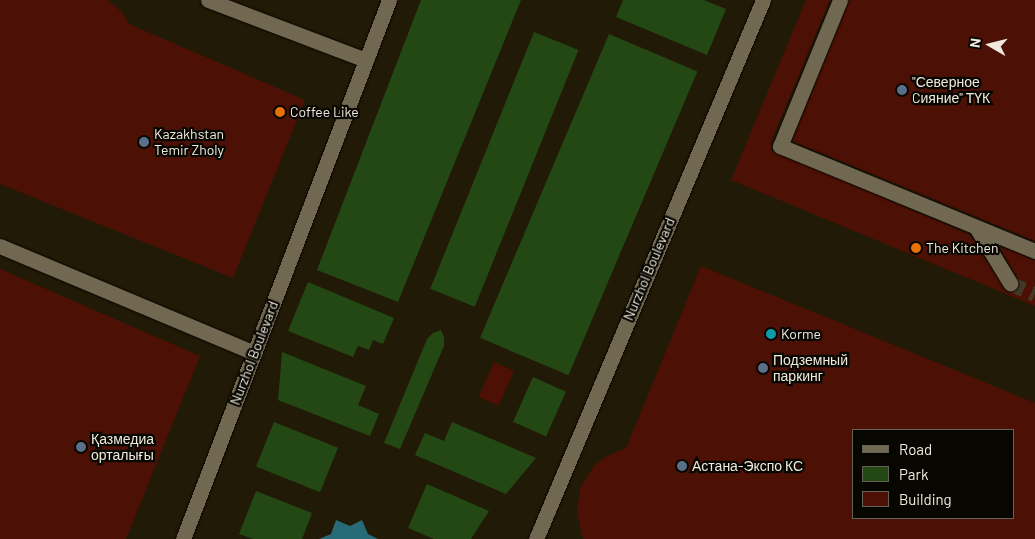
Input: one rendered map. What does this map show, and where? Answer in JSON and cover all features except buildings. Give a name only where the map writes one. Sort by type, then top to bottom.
[{"type":"street","points":[[208,0],[366,60]]},
{"type":"street","name":"Nurzhol Boulevard","points":[[183,539],[389,0]]},
{"type":"street","name":"Nurzhol Boulevard","points":[[536,539],[763,0]]},
{"type":"street","points":[[840,0],[780,146],[1035,251]]},
{"type":"street","points":[[976,227],[1010,283]]},
{"type":"street","points":[[0,246],[254,353]]},
{"type":"green space","points":[[421,0],[521,0],[398,302],[317,270]]},
{"type":"green space","points":[[623,0],[704,0],[726,9],[707,55],[616,17]]},
{"type":"green space","points":[[534,32],[579,50],[475,307],[430,289]]},
{"type":"green space","points":[[609,34],[697,72],[568,375],[480,338]]},
{"type":"green space","points":[[308,282],[394,318],[383,344],[373,340],[369,350],[358,346],[353,357],[288,331]]},
{"type":"green space","points":[[441,330],[444,337],[444,346],[400,449],[384,443],[427,339],[433,333]]},
{"type":"green space","points":[[282,352],[366,386],[358,405],[379,414],[370,436],[278,400]]},
{"type":"green space","points":[[533,377],[566,392],[546,436],[513,422]]},
{"type":"green space","points":[[274,422],[338,448],[320,492],[256,467]]},
{"type":"green space","points":[[452,422],[536,458],[506,494],[415,455],[425,433],[444,441]]},
{"type":"green space","points":[[427,484],[489,511],[471,539],[434,539],[408,528]]},
{"type":"green space","points":[[256,491],[312,513],[302,539],[253,539],[239,534]]},
{"type":"water","points":[[336,520],[350,526],[362,520],[368,534],[378,539],[319,539],[331,534]]},
{"type":"tunnel","points":[[1010,283],[1035,294]]},
{"type":"place","name":"\"Северное Cияние\" ТҮК","points":[[902,90]]},
{"type":"place","name":"Coffee Like","points":[[280,112]]},
{"type":"place","name":"Kazakhstan Temir Zholy","points":[[144,142]]},
{"type":"place","name":"The Kitchen","points":[[916,248]]},
{"type":"place","name":"Korme","points":[[771,334]]},
{"type":"place","name":"Подземный паркинг","points":[[763,368]]},
{"type":"place","name":"Қазмедиа орталығы","points":[[81,447]]},
{"type":"place","name":"Астана-Экспо КС","points":[[682,466]]}]
